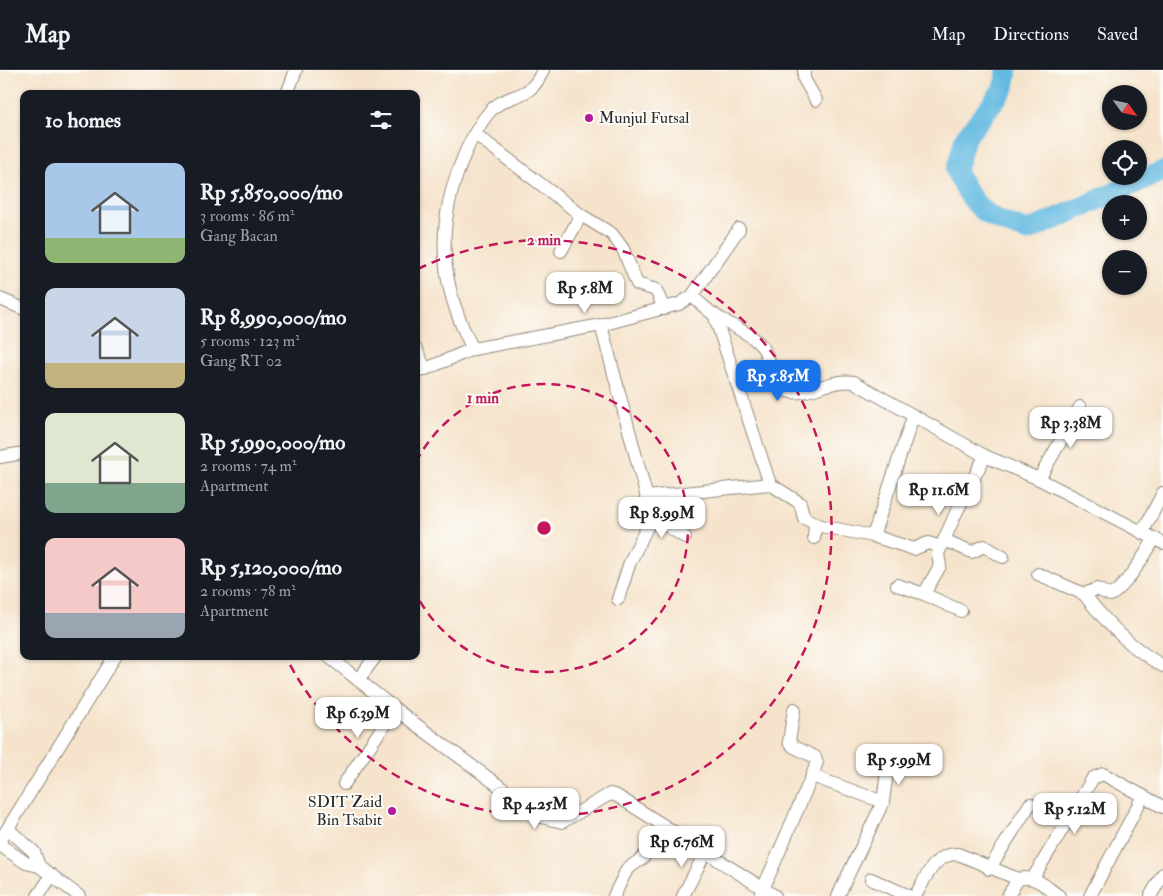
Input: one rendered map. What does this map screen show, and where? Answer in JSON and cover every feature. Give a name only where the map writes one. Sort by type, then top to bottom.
[{"type":"street","points":[[288,90],[296,70]]},
{"type":"street","points":[[473,349],[456,314],[450,295],[443,234],[449,198],[464,153],[481,122],[497,104],[527,92],[539,79],[543,70]]},
{"type":"street","points":[[804,70],[804,79],[816,100]]},
{"type":"street","points":[[475,134],[581,215],[612,234],[622,249],[638,284],[656,290],[664,309]]},
{"type":"street","points":[[561,251],[581,215]]},
{"type":"street","points":[[421,371],[473,349],[601,325],[679,304],[692,296],[739,229]]},
{"type":"street","points":[[692,296],[714,314],[758,343],[766,354],[776,381],[786,390],[796,392],[846,381],[861,386],[985,456],[1039,478],[1159,541],[1115,594],[1110,595],[1097,589],[1084,594]]},
{"type":"street","points":[[0,298],[20,307]]},
{"type":"street","points":[[714,314],[770,484]]},
{"type":"street","points":[[601,325],[652,517],[685,537]]},
{"type":"street","points":[[1039,478],[1080,407]]},
{"type":"street","points":[[873,536],[913,417]]},
{"type":"street","points":[[0,457],[20,454]]},
{"type":"street","points":[[924,594],[940,566],[938,554],[954,515],[985,456]]},
{"type":"street","points":[[646,498],[770,484],[800,503],[804,518],[815,524],[873,536],[914,549],[928,543],[943,544],[972,552],[984,546],[1003,557]]},
{"type":"street","points":[[1142,533],[1163,493]]},
{"type":"street","points":[[618,599],[630,562],[652,517]]},
{"type":"street","points":[[814,538],[815,524]]},
{"type":"street","points":[[1038,574],[1084,594],[1091,605],[1129,644],[1163,666]]},
{"type":"street","points":[[897,585],[924,594],[961,611]]},
{"type":"street","points":[[79,896],[52,874],[39,866],[26,863],[0,843],[113,660]]},
{"type":"street","points":[[333,660],[395,709],[541,817],[562,822],[610,794],[617,796],[766,894],[817,762],[815,757],[794,747],[789,742],[794,709]]},
{"type":"street","points":[[358,680],[373,660]]},
{"type":"street","points":[[344,784],[395,709]]},
{"type":"street","points":[[838,896],[884,802],[888,764]]},
{"type":"street","points":[[1033,878],[1093,778],[1103,774],[1163,807]]},
{"type":"street","points":[[812,776],[884,802]]},
{"type":"street","points":[[1090,896],[1143,796]]},
{"type":"street","points":[[989,869],[1030,804]]},
{"type":"street","points":[[614,896],[627,869],[643,858],[662,825]]},
{"type":"street","points":[[8,829],[34,852],[39,866]]},
{"type":"street","points":[[683,896],[705,854]]},
{"type":"street","points":[[916,896],[938,858],[948,854],[958,854],[989,869],[1018,879],[1033,878],[1059,896]]},
{"type":"street","points":[[38,896],[52,874]]},
{"type":"street","points":[[1151,895],[1163,874]]},
{"type":"street","points":[[871,879],[909,896]]},
{"type":"street","points":[[1008,896],[1018,879]]},
{"type":"waterway","points":[[1007,70],[1004,88],[965,138],[956,171],[976,204],[992,217],[1028,231],[1163,171]]},
{"type":"place","name":"Munjul Futsal","points":[[589,118]]},
{"type":"place","name":"SDIT Zaid Bin Tsabit","points":[[392,811]]}]
